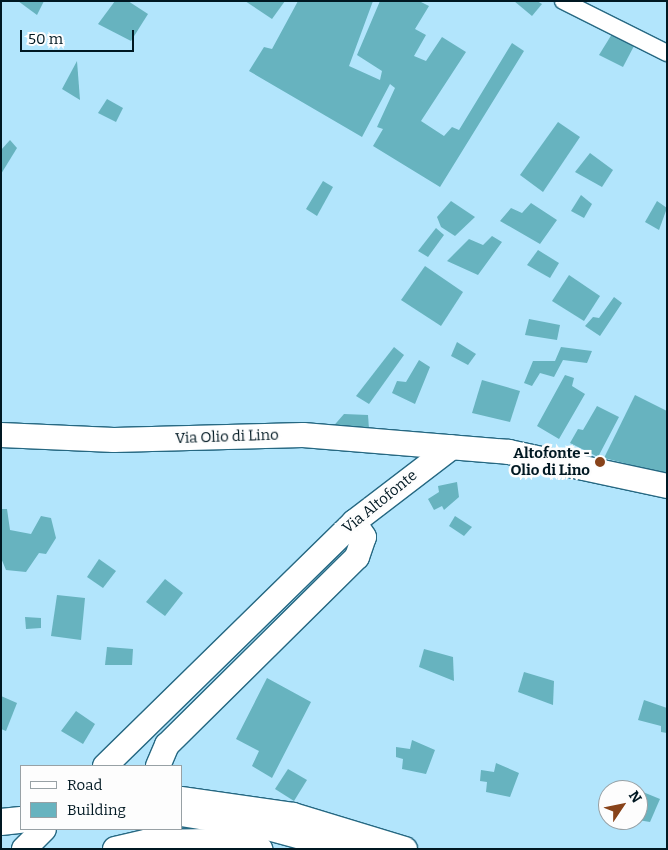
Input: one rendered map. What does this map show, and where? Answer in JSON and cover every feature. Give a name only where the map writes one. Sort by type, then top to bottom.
[{"type":"main road","name":"Via Olio di Lino","points":[[1,435],[114,440],[303,435],[452,447]]},
{"type":"main road","points":[[452,447],[509,452],[667,486]]},
{"type":"main road","name":"Via Altofonte","points":[[106,765],[354,522],[452,447]]},
{"type":"main road","points":[[158,765],[167,745],[357,557],[364,537],[354,522]]},
{"type":"main road","points":[[182,799],[293,815],[405,849]]},
{"type":"main road","points":[[182,813],[268,826],[349,849]]},
{"type":"main road","points":[[1,822],[20,820]]},
{"type":"main road","points":[[25,848],[43,830]]},
{"type":"main road","points":[[115,849],[146,842],[185,841],[260,849]]},
{"type":"street","points":[[563,1],[667,53]]},
{"type":"building","points":[[18,1],[44,1],[37,15]]},
{"type":"building","points":[[115,1],[128,1],[148,14],[131,41],[98,24]]},
{"type":"building","points":[[245,1],[285,1],[272,19]]},
{"type":"building","points":[[298,1],[373,1],[349,66],[380,80],[382,71],[357,55],[380,1],[419,1],[429,6],[415,29],[426,35],[414,56],[426,61],[442,37],[466,52],[421,121],[444,136],[452,127],[459,130],[512,43],[524,51],[440,187],[373,146],[383,129],[377,127],[395,88],[390,84],[362,137],[249,71],[264,47],[272,49]]},
{"type":"building","points":[[514,1],[537,1],[542,4],[532,16]]},
{"type":"building","points":[[612,34],[634,46],[623,67],[599,55]]},
{"type":"building","points":[[77,61],[80,100],[62,89]]},
{"type":"building","points":[[107,99],[123,108],[116,122],[98,113]]},
{"type":"building","points":[[558,122],[580,137],[543,192],[520,175]]},
{"type":"building","points":[[10,140],[17,148],[1,174],[1,150]]},
{"type":"building","points":[[590,153],[613,170],[602,187],[575,172]]},
{"type":"building","points":[[323,181],[333,187],[317,216],[306,209]]},
{"type":"building","points":[[581,195],[592,204],[584,218],[571,211]]},
{"type":"building","points":[[451,201],[475,217],[455,236],[441,227],[437,217]]},
{"type":"building","points":[[657,201],[667,208],[659,230],[645,222]]},
{"type":"building","points":[[531,203],[557,220],[540,244],[500,221],[511,208],[522,213]]},
{"type":"building","points":[[436,228],[444,235],[428,257],[418,251]]},
{"type":"building","points":[[492,236],[502,242],[478,275],[447,261],[469,239],[483,245]]},
{"type":"building","points":[[538,250],[559,263],[550,278],[527,265]]},
{"type":"building","points":[[425,266],[463,292],[441,326],[401,300]]},
{"type":"building","points":[[569,275],[600,296],[584,321],[552,301]]},
{"type":"building","points":[[614,297],[622,303],[600,336],[585,326],[593,317],[599,318]]},
{"type":"building","points":[[529,319],[560,325],[557,340],[525,335]]},
{"type":"building","points":[[457,342],[476,354],[468,365],[451,356]]},
{"type":"building","points":[[394,347],[404,355],[369,404],[356,396]]},
{"type":"building","points":[[561,347],[592,351],[587,363],[563,360],[554,377],[540,373],[532,386],[524,383],[533,361],[555,361]]},
{"type":"building","points":[[419,360],[430,367],[415,404],[392,393],[397,381],[406,382]]},
{"type":"building","points":[[565,375],[574,378],[572,386],[585,394],[559,439],[537,426]]},
{"type":"building","points":[[482,380],[520,391],[510,422],[472,413]]},
{"type":"building","points":[[635,395],[667,411],[667,474],[604,458]]},
{"type":"building","points":[[597,406],[619,417],[598,457],[570,443],[578,429],[583,430]]},
{"type":"building","points":[[344,414],[368,415],[369,429],[330,430]]},
{"type":"building","points":[[457,482],[459,497],[444,510],[442,506],[434,510],[428,499],[439,492],[438,486]]},
{"type":"building","points":[[1,509],[7,509],[10,530],[31,534],[41,516],[51,518],[56,538],[46,554],[39,553],[26,572],[6,570],[1,558]]},
{"type":"building","points":[[455,516],[472,527],[464,536],[449,526]]},
{"type":"building","points":[[99,559],[116,571],[103,588],[87,577]]},
{"type":"building","points":[[165,579],[183,593],[165,616],[146,602]]},
{"type":"building","points":[[57,595],[85,598],[81,640],[51,636]]},
{"type":"building","points":[[25,617],[41,618],[41,628],[26,629]]},
{"type":"building","points":[[107,647],[133,649],[132,665],[105,665]]},
{"type":"building","points":[[424,649],[453,657],[454,681],[419,667]]},
{"type":"building","points":[[524,672],[554,681],[553,705],[518,692]]},
{"type":"building","points":[[267,678],[311,702],[272,778],[252,766],[259,751],[236,739]]},
{"type":"building","points":[[1,696],[17,703],[6,731],[1,729]]},
{"type":"building","points":[[644,700],[667,708],[667,733],[661,732],[661,726],[638,720]]},
{"type":"building","points":[[76,711],[95,724],[83,744],[61,731]]},
{"type":"building","points":[[412,740],[435,750],[426,774],[402,769],[403,759],[396,757],[396,747],[410,749]]},
{"type":"building","points":[[496,763],[519,773],[510,797],[486,792],[487,782],[480,781],[481,770],[494,772]]},
{"type":"building","points":[[288,769],[307,780],[294,801],[275,789]]},
{"type":"building","points":[[648,794],[660,799],[650,822],[648,822]]},
{"type":"place","name":"Altofonte - Olio di Lino","points":[[600,462]]}]
